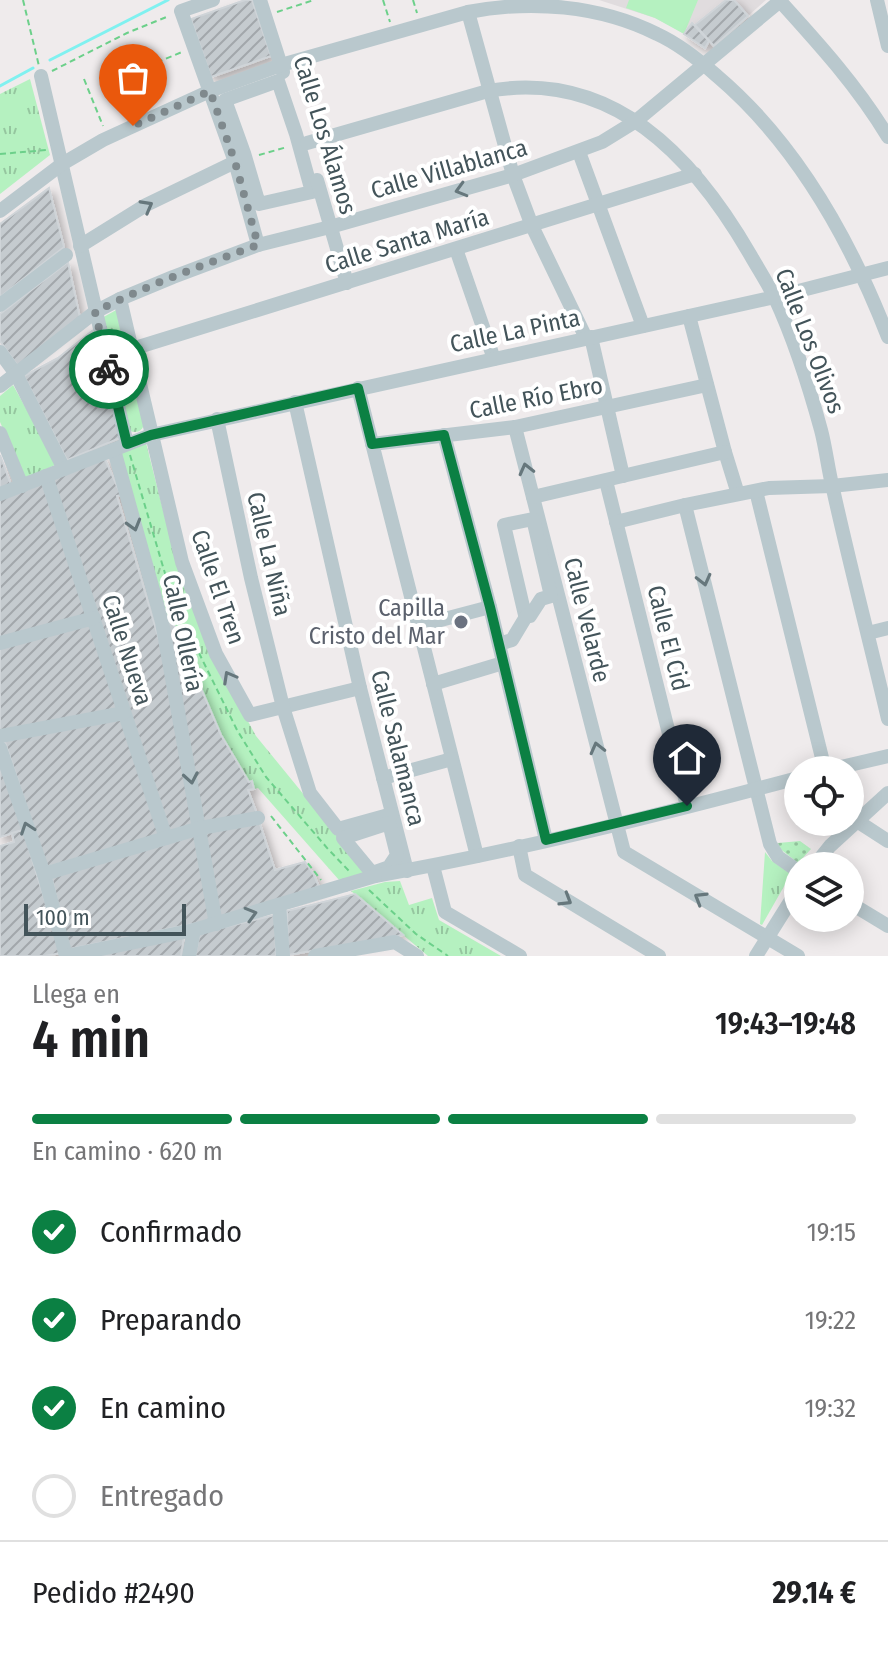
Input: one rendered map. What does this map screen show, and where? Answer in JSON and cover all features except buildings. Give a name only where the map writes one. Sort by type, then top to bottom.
[{"type":"street","points":[[213,0],[181,11],[210,91],[240,161],[259,204],[312,192],[302,143],[278,81],[225,100],[240,161],[258,245]]},
{"type":"street","name":"Calle Los Álamos","points":[[260,0],[347,283]]},
{"type":"street","points":[[877,0],[888,46]]},
{"type":"street","points":[[780,1],[884,123],[888,137]]},
{"type":"street","name":"Calle Villablanca","points":[[0,386],[95,312],[120,299],[258,245],[513,175],[602,142],[636,121],[780,1]]},
{"type":"street","points":[[0,211],[62,164],[107,138],[210,91],[281,65],[468,12],[524,4],[553,6],[625,21],[657,34],[703,64],[733,90],[761,118],[818,194],[842,236],[888,337]]},
{"type":"street","points":[[468,12],[513,175],[532,226],[589,338],[623,476]]},
{"type":"street","name":"Calle Ollería","points":[[41,76],[95,312],[120,447],[162,622],[216,924]]},
{"type":"street","name":"Calle Los Olivos","points":[[302,143],[488,91],[541,87],[578,94],[608,106],[636,121],[678,154],[721,207],[775,297],[822,432],[888,719]]},
{"type":"street","points":[[579,152],[643,326]]},
{"type":"street","points":[[80,246],[146,205],[240,161]]},
{"type":"street","name":"Calle Santa María","points":[[132,349],[695,174]]},
{"type":"street","points":[[456,249],[494,359]]},
{"type":"street","points":[[0,305],[66,255]]},
{"type":"street","name":"Calle La Pinta","points":[[0,494],[151,435],[775,297],[888,268]]},
{"type":"street","points":[[120,299],[151,435]]},
{"type":"street","points":[[689,316],[738,494]]},
{"type":"street","points":[[0,352],[16,374],[64,469]]},
{"type":"street","name":"Calle Río Ebro","points":[[372,444],[515,427],[707,385]]},
{"type":"street","points":[[358,388],[477,856]]},
{"type":"street","name":"Calle Salamanca","points":[[295,402],[390,819],[407,871]]},
{"type":"street","name":"Calle La Niña","points":[[217,419],[283,707],[310,793],[338,829],[390,819]]},
{"type":"street","name":"Calle Velarde","points":[[515,427],[624,852],[798,956]]},
{"type":"street","points":[[0,433],[22,486]]},
{"type":"street","name":"Calle El Tren","points":[[151,435],[182,562],[216,654],[250,715],[283,707]]},
{"type":"street","points":[[444,435],[490,607],[546,840]]},
{"type":"street","points":[[533,497],[725,452]]},
{"type":"street","name":"Calle Nueva","points":[[46,476],[166,838]]},
{"type":"street","points":[[616,522],[769,488],[888,480]]},
{"type":"street","name":"Calle El Cid","points":[[606,481],[687,806]]},
{"type":"street","points":[[756,491],[822,756]]},
{"type":"street","points":[[685,505],[770,844],[784,861]]},
{"type":"street","points":[[499,644],[512,640],[541,599],[551,596],[533,519],[504,525],[527,615]]},
{"type":"street","points":[[418,626],[490,607]]},
{"type":"street","points":[[0,643],[94,618]]},
{"type":"street","points":[[868,633],[888,628]]},
{"type":"street","points":[[433,684],[503,663]]},
{"type":"street","points":[[283,707],[360,688]]},
{"type":"street","points":[[0,736],[124,713]]},
{"type":"street","points":[[0,748],[44,874],[66,956],[194,930],[375,876],[433,866],[616,824],[784,782]]},
{"type":"street","points":[[864,761],[888,756]]},
{"type":"street","points":[[383,778],[452,759]]},
{"type":"street","points":[[864,815],[888,793]]},
{"type":"street","points":[[44,874],[200,828],[258,818]]},
{"type":"street","points":[[864,826],[888,841]]},
{"type":"street","points":[[825,852],[841,836]]},
{"type":"street","points":[[519,846],[525,875],[659,956]]},
{"type":"street","points":[[433,866],[445,912],[520,956]]},
{"type":"street","points":[[279,905],[283,956]]},
{"type":"street","points":[[756,956],[784,911]]},
{"type":"street","points":[[864,911],[888,926]]},
{"type":"street","points":[[189,956],[194,930]]},
{"type":"street","points":[[315,956],[395,942],[417,956]]},
{"type":"path","points":[[23,0],[41,76],[127,33],[181,11]]},
{"type":"path","points":[[265,15],[314,0]]},
{"type":"path","points":[[383,0],[393,33]]},
{"type":"path","points":[[129,74],[194,47]]},
{"type":"path","points":[[84,79],[107,138]]},
{"type":"path","points":[[240,161],[302,143]]},
{"type":"path","points":[[0,154],[45,150],[62,164]]},
{"type":"path","points":[[258,818],[272,816],[325,885],[323,892]]},
{"type":"shaded area","points":[[599,0],[766,0],[714,46],[709,42],[705,48],[655,18]]},
{"type":"green space","points":[[629,0],[698,0],[684,34],[655,18],[626,8]]},
{"type":"green space","points":[[30,79],[50,155],[0,194],[0,94]]},
{"type":"green space","points":[[118,309],[144,425],[137,432],[130,431],[100,319]]},
{"type":"green space","points":[[13,385],[57,464],[25,479],[0,422],[0,396]]},
{"type":"green space","points":[[146,443],[179,573],[212,655],[256,736],[367,872],[339,880],[258,788],[254,789],[252,781],[249,782],[221,735],[173,624],[167,624],[118,453]]},
{"type":"green space","points":[[800,841],[811,849],[808,852],[784,852],[778,843]]},
{"type":"green space","points":[[765,852],[784,869],[784,886],[760,924]]},
{"type":"green space","points":[[400,881],[409,905],[432,898],[439,920],[501,956],[428,956],[351,891]]},
{"type":"waterway","points":[[50,60],[168,0]]},
{"type":"waterway","points":[[0,86],[33,68]]},
{"type":"way so far","points":[[109,369],[95,312],[173,277],[258,245],[235,162],[210,91],[133,126]]},
{"type":"place","name":"Capilla Cristo del Mar","points":[[461,622]]},
{"type":"route","points":[[109,369],[127,444],[151,435],[358,388],[372,444],[444,435],[490,607],[546,840],[687,806]]}]
